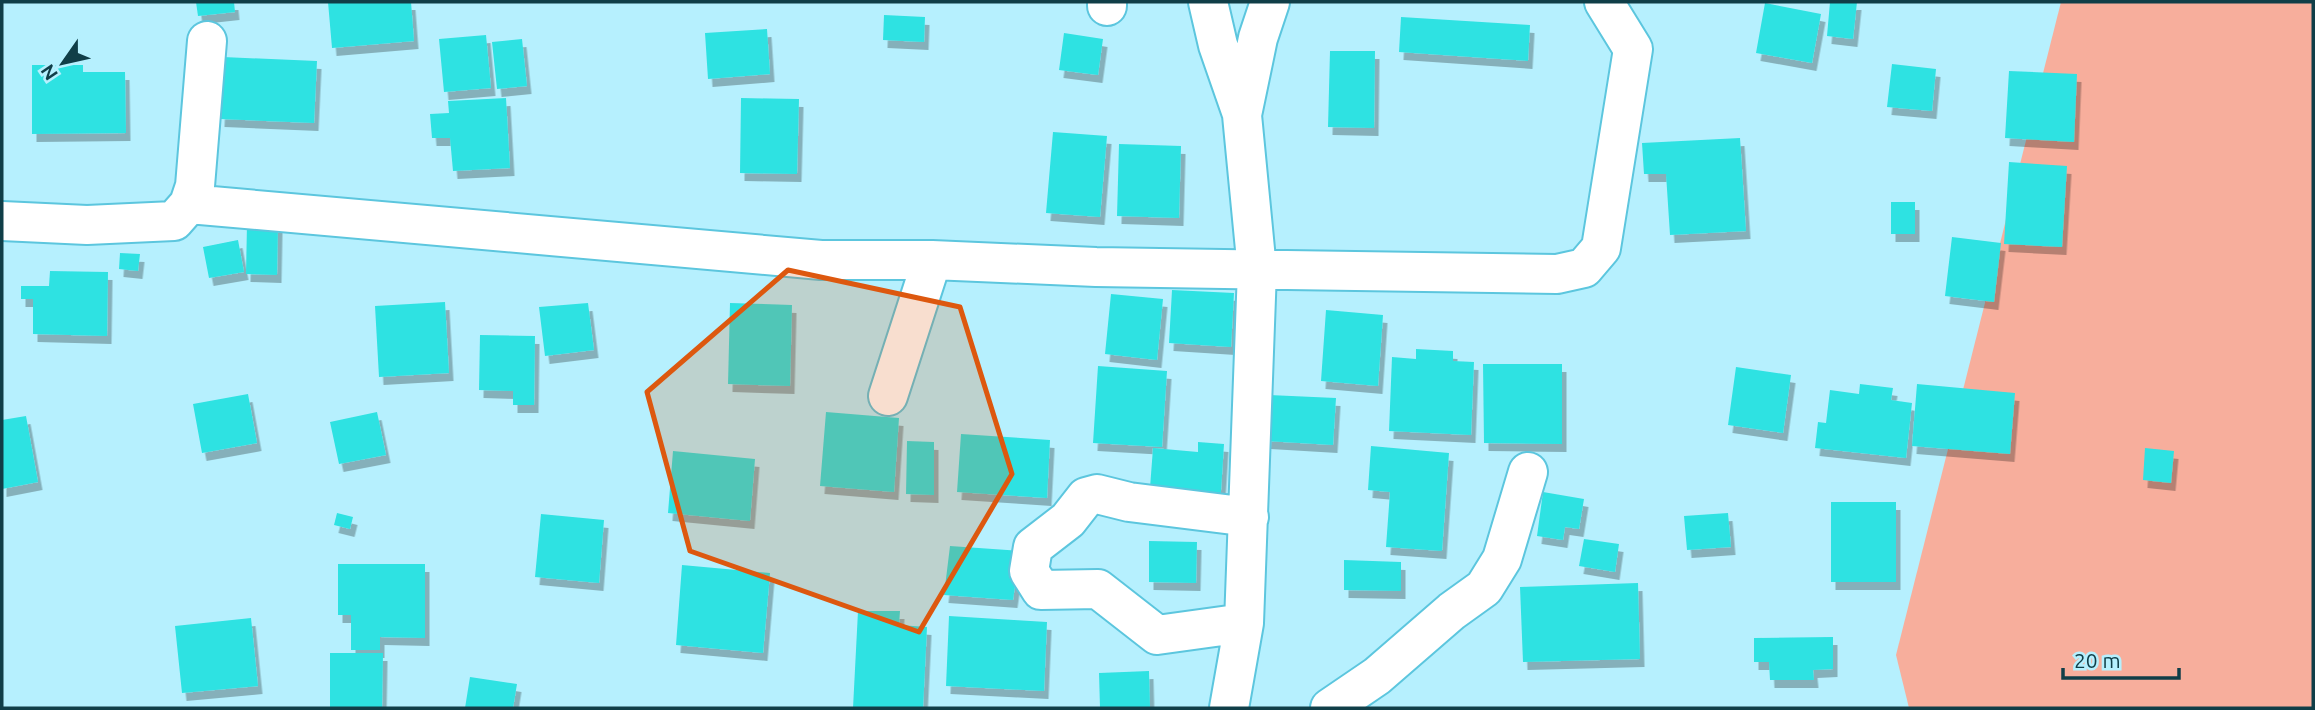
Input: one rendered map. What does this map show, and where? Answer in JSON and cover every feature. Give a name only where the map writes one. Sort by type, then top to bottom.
[{"type":"street","points":[[1209,2],[1218,45],[1242,115],[1257,270],[1244,623],[1229,708]]},
{"type":"street","points":[[1242,115],[1258,38],[1270,2]]},
{"type":"street","points":[[189,204],[821,260],[932,260],[1096,267],[1558,274],[1584,268],[1601,248],[1633,48],[1604,2]]},
{"type":"street","points":[[2,221],[87,225],[174,221],[189,204],[195,186],[207,41]]},
{"type":"street","points":[[888,396],[932,260]]},
{"type":"street","points":[[1330,708],[1377,677],[1452,611],[1484,588],[1502,559],[1528,471]]},
{"type":"street","points":[[1244,623],[1157,635],[1098,589],[1041,590],[1029,571],[1033,547],[1068,520],[1086,497],[1097,495],[1129,502],[1249,517]]},
{"type":"highlighted area","points":[[788,270],[960,307],[1012,474],[919,632],[690,551],[647,392]]},
{"type":"shaded area","points":[[2061,2],[2313,2],[2313,708],[1909,708],[1896,655]]},
{"type":"building","points":[[196,2],[234,2],[235,12],[198,16]]},
{"type":"building","points":[[328,2],[411,2],[414,41],[332,48]]},
{"type":"building","points":[[1830,2],[1857,2],[1853,39],[1827,36]]},
{"type":"building","points":[[1765,3],[1821,14],[1812,63],[1756,53]]},
{"type":"building","points":[[884,15],[925,17],[924,42],[883,40]]},
{"type":"building","points":[[1401,17],[1530,25],[1528,61],[1399,52]]},
{"type":"building","points":[[767,29],[770,74],[708,79],[705,33]]},
{"type":"building","points":[[1064,33],[1103,39],[1098,75],[1059,70]]},
{"type":"building","points":[[486,35],[491,88],[444,92],[439,39]]},
{"type":"building","points":[[522,39],[527,86],[497,89],[492,42]]},
{"type":"building","points":[[1330,51],[1375,51],[1374,128],[1328,127]]},
{"type":"building","points":[[223,57],[317,61],[314,123],[220,119]]},
{"type":"building","points":[[1892,64],[1936,69],[1932,111],[1887,107]]},
{"type":"building","points":[[32,65],[83,65],[83,72],[125,72],[126,133],[32,134]]},
{"type":"building","points":[[2009,71],[2077,74],[2074,142],[2005,138]]},
{"type":"building","points":[[506,98],[510,168],[453,171],[450,138],[432,138],[430,114],[449,113],[448,101]]},
{"type":"building","points":[[741,98],[799,99],[797,174],[740,173]]},
{"type":"building","points":[[1053,132],[1107,136],[1100,217],[1046,213]]},
{"type":"building","points":[[1740,138],[1746,231],[1670,235],[1666,174],[1644,174],[1642,143]]},
{"type":"building","points":[[1119,144],[1181,146],[1179,218],[1117,216]]},
{"type":"building","points":[[2009,162],[2067,166],[2062,247],[2004,244]]},
{"type":"building","points":[[1891,202],[1915,202],[1915,234],[1891,234]]},
{"type":"building","points":[[247,224],[278,225],[277,275],[246,274]]},
{"type":"building","points":[[1952,237],[2001,243],[1994,302],[1945,296]]},
{"type":"building","points":[[238,240],[244,272],[209,278],[203,247]]},
{"type":"building","points":[[120,253],[140,254],[138,271],[119,269]]},
{"type":"building","points":[[50,271],[108,272],[107,336],[33,334],[33,299],[21,299],[21,286],[49,286]]},
{"type":"building","points":[[1172,290],[1234,293],[1231,347],[1169,343]]},
{"type":"building","points":[[1111,294],[1163,299],[1157,360],[1105,354]]},
{"type":"building","points":[[445,302],[449,373],[379,377],[375,306]]},
{"type":"building","points":[[588,303],[594,350],[545,356],[539,307]]},
{"type":"building","points":[[730,303],[792,305],[790,386],[728,384]]},
{"type":"building","points":[[1326,310],[1383,315],[1378,386],[1321,381]]},
{"type":"building","points":[[480,335],[535,336],[534,405],[513,405],[513,391],[479,390]]},
{"type":"building","points":[[1416,349],[1453,351],[1453,361],[1474,362],[1471,435],[1389,431],[1392,357],[1416,359]]},
{"type":"building","points":[[1483,364],[1562,364],[1562,444],[1484,443]]},
{"type":"building","points":[[1098,366],[1167,371],[1162,447],[1093,443]]},
{"type":"building","points":[[1736,367],[1791,375],[1783,433],[1728,425]]},
{"type":"building","points":[[1860,384],[1893,388],[1891,400],[1912,403],[1906,458],[1815,448],[1818,422],[1826,423],[1830,390],[1859,394]]},
{"type":"building","points":[[1917,384],[2015,393],[2010,454],[1912,446]]},
{"type":"building","points":[[248,394],[257,443],[202,453],[193,404]]},
{"type":"building","points":[[1269,395],[1336,398],[1333,445],[1266,441]]},
{"type":"building","points":[[377,412],[386,455],[339,464],[330,422]]},
{"type":"building","points":[[826,412],[899,418],[894,492],[820,486]]},
{"type":"building","points":[[26,416],[38,482],[2,489],[2,420]]},
{"type":"building","points":[[961,434],[1050,440],[1047,498],[957,492]]},
{"type":"building","points":[[907,441],[934,442],[934,495],[906,494]]},
{"type":"building","points":[[1198,442],[1224,444],[1220,506],[1149,501],[1153,448],[1198,452]]},
{"type":"building","points":[[1371,446],[1449,453],[1442,551],[1386,547],[1390,492],[1368,490]]},
{"type":"building","points":[[2145,448],[2174,451],[2171,483],[2143,480]]},
{"type":"building","points":[[673,451],[755,459],[750,521],[668,513]]},
{"type":"building","points":[[1543,492],[1584,499],[1579,529],[1565,527],[1563,540],[1537,536]]},
{"type":"building","points":[[1831,502],[1896,502],[1896,582],[1831,582]]},
{"type":"building","points":[[337,513],[353,517],[350,529],[334,525]]},
{"type":"building","points":[[1728,513],[1731,547],[1687,550],[1684,516]]},
{"type":"building","points":[[541,514],[604,520],[599,583],[535,577]]},
{"type":"building","points":[[1584,539],[1619,544],[1615,572],[1579,566]]},
{"type":"building","points":[[1149,541],[1197,542],[1196,583],[1149,582]]},
{"type":"building","points":[[950,546],[1020,551],[1013,600],[944,595]]},
{"type":"building","points":[[1344,560],[1401,562],[1401,591],[1344,590]]},
{"type":"building","points":[[338,564],[425,564],[425,638],[380,637],[380,650],[351,650],[351,615],[338,615]]},
{"type":"building","points":[[682,565],[770,573],[763,653],[676,645]]},
{"type":"building","points":[[1638,583],[1640,659],[1523,662],[1520,587]]},
{"type":"building","points":[[858,611],[900,611],[899,625],[927,627],[923,708],[853,708]]},
{"type":"building","points":[[949,616],[1047,622],[1044,691],[946,686]]},
{"type":"building","points":[[251,618],[258,686],[182,693],[175,626]]},
{"type":"building","points":[[1833,637],[1833,669],[1813,670],[1814,680],[1770,680],[1769,662],[1754,662],[1754,638]]},
{"type":"building","points":[[330,653],[383,653],[382,708],[330,708]]},
{"type":"building","points":[[1149,671],[1150,708],[1100,708],[1099,673]]},
{"type":"building","points":[[470,677],[517,684],[513,708],[465,708]]}]
